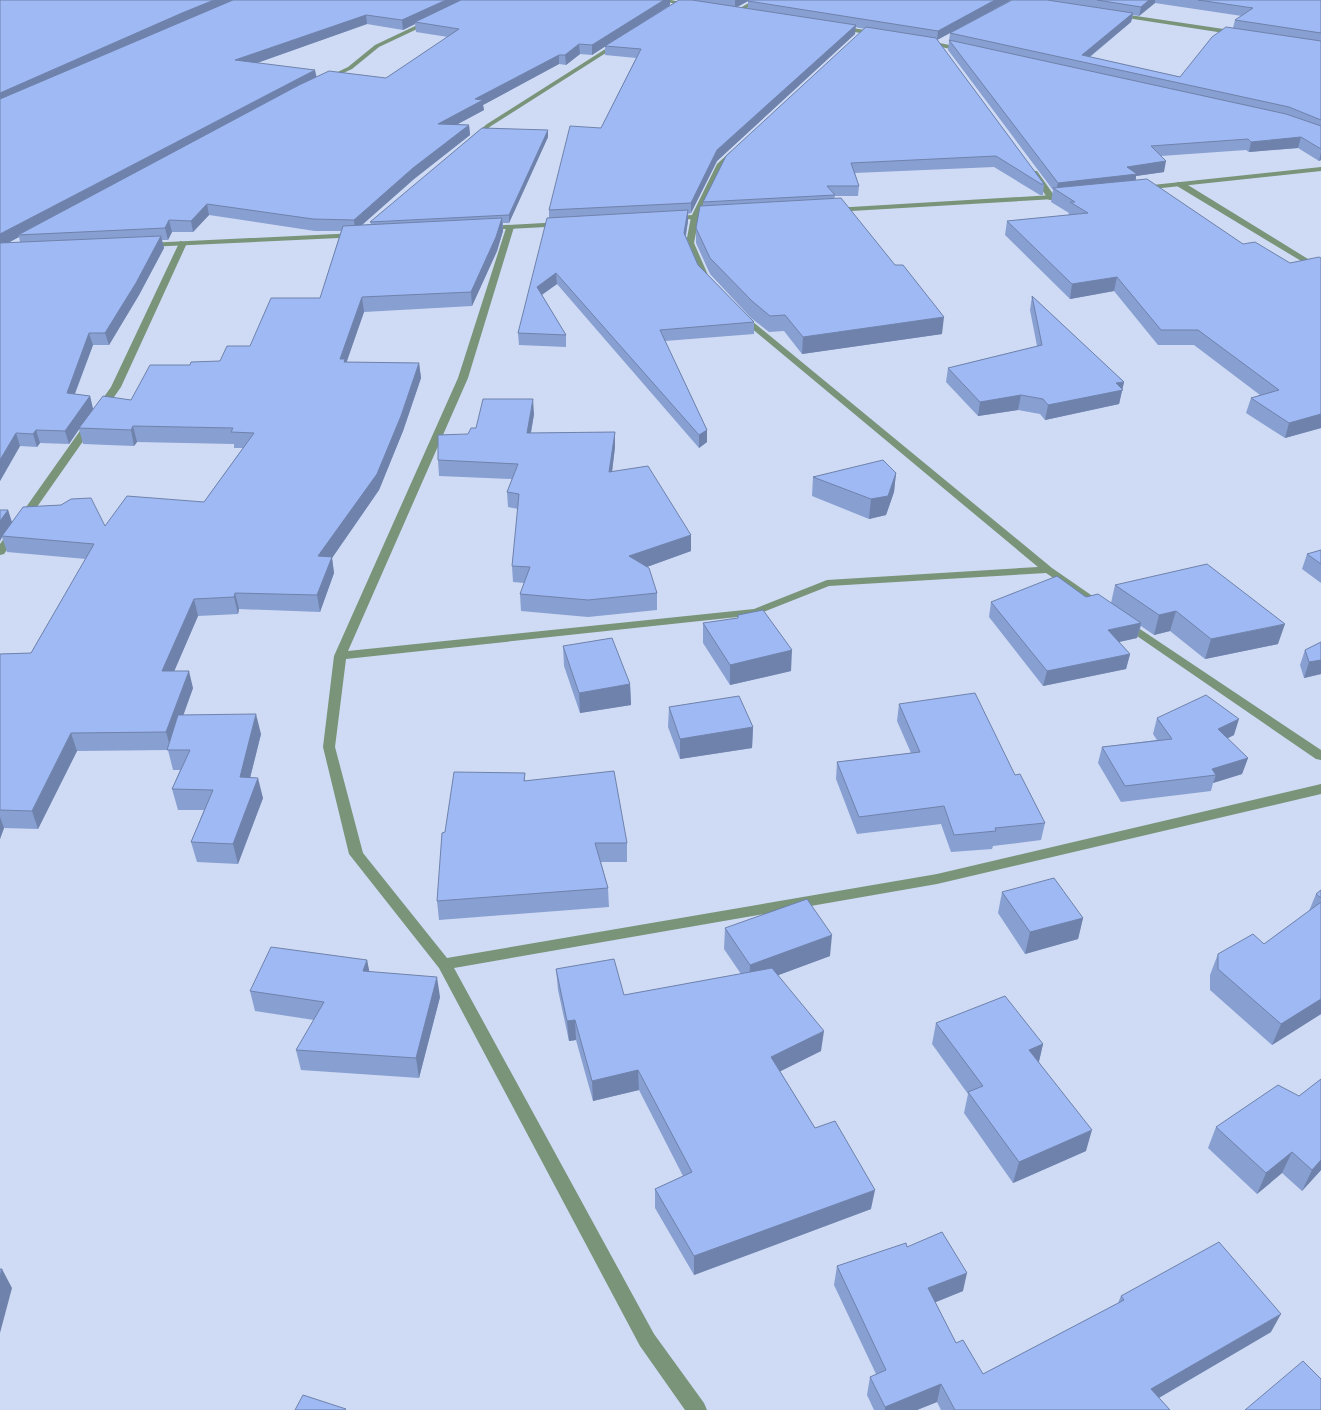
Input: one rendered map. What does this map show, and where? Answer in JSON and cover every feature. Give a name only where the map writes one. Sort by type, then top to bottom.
[{"type":"street","points":[[661,0],[698,6]]},
{"type":"street","points":[[736,12],[758,0]]},
{"type":"street","points":[[671,9],[679,4]]},
{"type":"street","points":[[727,11],[746,14]]},
{"type":"street","points":[[1111,14],[1242,34]]},
{"type":"street","points":[[315,84],[350,68],[377,46],[440,17]]},
{"type":"street","points":[[834,27],[882,35]]},
{"type":"street","points":[[856,38],[864,32]]},
{"type":"street","points":[[938,44],[946,40]]},
{"type":"street","points":[[468,142],[489,125],[621,41]]},
{"type":"street","points":[[920,41],[967,51]]},
{"type":"street","points":[[938,44],[944,52]]},
{"type":"street","points":[[716,289],[704,276],[690,243],[695,217],[721,164],[743,144]]},
{"type":"street","points":[[1029,167],[1052,198]]},
{"type":"street","points":[[1131,189],[1321,169]]},
{"type":"street","points":[[1180,184],[1321,270]]},
{"type":"street","points":[[824,210],[1082,195]]},
{"type":"street","points":[[666,218],[725,215]]},
{"type":"street","points":[[481,228],[568,224]]},
{"type":"street","points":[[510,227],[463,378],[340,656],[328,747],[356,854],[444,964],[647,1340],[697,1410]]},
{"type":"street","points":[[136,245],[358,235],[367,231]]},
{"type":"street","points":[[0,552],[116,387],[183,243]]},
{"type":"street","points":[[734,308],[746,321],[1048,570],[1321,756]]},
{"type":"street","points":[[340,656],[756,612],[827,583],[1048,570]]},
{"type":"street","points":[[444,964],[936,879],[1321,790]]},
{"type":"building","points":[[0,0],[214,0],[0,93]]},
{"type":"building","points":[[233,0],[446,0],[402,20],[366,15],[235,60],[315,70],[0,234],[0,99]]},
{"type":"building","points":[[461,0],[664,0],[592,45],[579,44],[565,55],[559,55],[475,99],[483,100],[438,124],[469,125],[413,168],[354,220],[313,219],[207,204],[191,221],[169,220],[165,228],[18,235],[299,85],[329,71],[386,78],[459,29],[415,22]]},
{"type":"building","points":[[679,0],[692,0],[856,25],[717,150],[691,203],[549,210],[570,126],[601,128],[641,49],[605,46]]},
{"type":"building","points":[[749,0],[995,0],[938,31]]},
{"type":"building","points":[[1012,0],[1047,0],[1133,13],[1082,55],[1180,77],[1212,37],[1226,27],[1321,41],[1321,120],[1289,107],[950,33]]},
{"type":"building","points":[[1097,0],[1149,0],[1141,7]]},
{"type":"building","points":[[1198,0],[1321,0],[1321,33],[1235,20],[1253,8]]},
{"type":"building","points":[[866,27],[936,38],[1044,184],[1041,184],[996,156],[851,163],[859,186],[827,186],[835,195],[703,202],[726,156]]},
{"type":"building","points":[[949,40],[1286,114],[1321,126],[1321,149],[1301,137],[1251,142],[1248,139],[1151,146],[1166,161],[1127,167],[1137,174],[1058,183]]},
{"type":"building","points":[[482,128],[548,130],[509,215],[370,222]]},
{"type":"building","points":[[1147,179],[1243,244],[1255,242],[1290,263],[1321,258],[1321,414],[1289,423],[1251,398],[1279,390],[1198,330],[1161,330],[1117,277],[1072,284],[1007,221],[1088,213],[1070,202],[1075,202],[1053,188]]},
{"type":"building","points":[[841,198],[895,265],[903,265],[944,317],[803,337],[785,315],[770,316],[752,301],[710,258],[696,228],[700,206]]},
{"type":"building","points":[[688,210],[684,233],[698,265],[754,322],[660,330],[707,430],[699,435],[556,273],[537,287],[566,335],[518,333],[547,218]]},
{"type":"building","points":[[502,218],[496,237],[471,292],[362,297],[340,359],[345,359],[344,362],[419,363],[401,416],[377,474],[318,556],[332,557],[317,595],[235,593],[234,597],[194,599],[162,671],[189,671],[166,732],[71,733],[32,811],[0,810],[0,654],[31,653],[94,544],[2,536],[23,507],[61,505],[71,499],[91,498],[105,526],[127,496],[204,502],[254,433],[231,432],[233,428],[133,426],[131,430],[79,428],[103,396],[131,400],[150,365],[190,365],[191,362],[220,361],[227,346],[250,346],[271,298],[320,298],[343,226]]},
{"type":"building","points":[[161,236],[136,283],[105,333],[89,333],[67,393],[90,396],[65,431],[36,430],[33,434],[16,433],[0,460],[0,243]]},
{"type":"building","points":[[1032,296],[1124,382],[1116,383],[1123,390],[1048,405],[1043,399],[1021,395],[980,402],[948,368],[1042,345]]},
{"type":"building","points":[[483,399],[533,399],[527,433],[615,432],[609,472],[648,466],[691,535],[629,556],[649,568],[657,593],[588,600],[520,594],[530,567],[512,566],[519,494],[507,492],[518,464],[438,460],[438,435],[468,434],[471,428],[476,428]]},
{"type":"building","points":[[883,460],[896,473],[888,496],[871,499],[813,477]]},
{"type":"building","points":[[0,510],[8,510],[0,521]]},
{"type":"building","points":[[1321,550],[1321,564],[1307,554]]},
{"type":"building","points":[[1207,564],[1285,624],[1211,639],[1176,611],[1159,615],[1115,585]]},
{"type":"building","points":[[1057,576],[1086,597],[1098,594],[1141,623],[1108,630],[1130,654],[1047,671],[991,602]]},
{"type":"building","points":[[763,610],[792,650],[730,665],[703,623],[738,618],[738,615]]},
{"type":"building","points":[[612,638],[630,684],[579,693],[563,646]]},
{"type":"building","points":[[1321,642],[1321,660],[1309,662],[1305,650]]},
{"type":"building","points":[[975,693],[1015,775],[1020,774],[1045,823],[995,828],[996,831],[954,835],[944,806],[859,817],[837,762],[920,752],[899,704]]},
{"type":"building","points":[[1206,695],[1239,719],[1218,729],[1248,758],[1212,769],[1216,775],[1125,786],[1102,747],[1172,739],[1157,718]]},
{"type":"building","points":[[739,696],[753,727],[680,739],[669,707]]},
{"type":"building","points":[[256,714],[240,777],[258,778],[233,844],[191,842],[213,790],[172,789],[190,750],[167,750],[178,715]]},
{"type":"building","points":[[614,771],[627,843],[595,843],[608,888],[437,901],[442,833],[445,832],[454,772],[525,773],[524,781]]},
{"type":"building","points":[[1054,878],[1083,918],[1030,932],[1002,892]]},
{"type":"building","points":[[1321,890],[1321,898],[1316,894]]},
{"type":"building","points":[[807,899],[832,935],[750,965],[725,928]]},
{"type":"building","points":[[1321,902],[1321,999],[1281,1024],[1218,969],[1218,954],[1253,934],[1264,944]]},
{"type":"building","points":[[271,947],[367,960],[363,971],[437,977],[416,1058],[296,1050],[324,1002],[250,991]]},
{"type":"building","points":[[614,959],[624,995],[772,968],[824,1031],[771,1057],[815,1128],[835,1121],[875,1190],[694,1256],[655,1189],[692,1172],[638,1070],[592,1081],[575,1020],[567,1021],[556,969]]},
{"type":"building","points":[[1005,996],[1043,1044],[1029,1050],[1092,1130],[1019,1162],[968,1092],[983,1086],[936,1023]]},
{"type":"building","points":[[1321,1079],[1321,1160],[1312,1170],[1292,1152],[1266,1173],[1216,1127],[1278,1085],[1299,1096]]},
{"type":"building","points":[[942,1232],[967,1273],[928,1288],[956,1343],[963,1340],[983,1374],[1124,1300],[1121,1296],[1219,1242],[1281,1314],[1151,1389],[1170,1410],[955,1410],[941,1384],[885,1407],[870,1377],[886,1370],[837,1266],[906,1243],[907,1247]]},
{"type":"building","points":[[1303,1361],[1321,1379],[1321,1410],[1245,1410]]},
{"type":"building","points":[[303,1395],[346,1409],[295,1410]]}]
